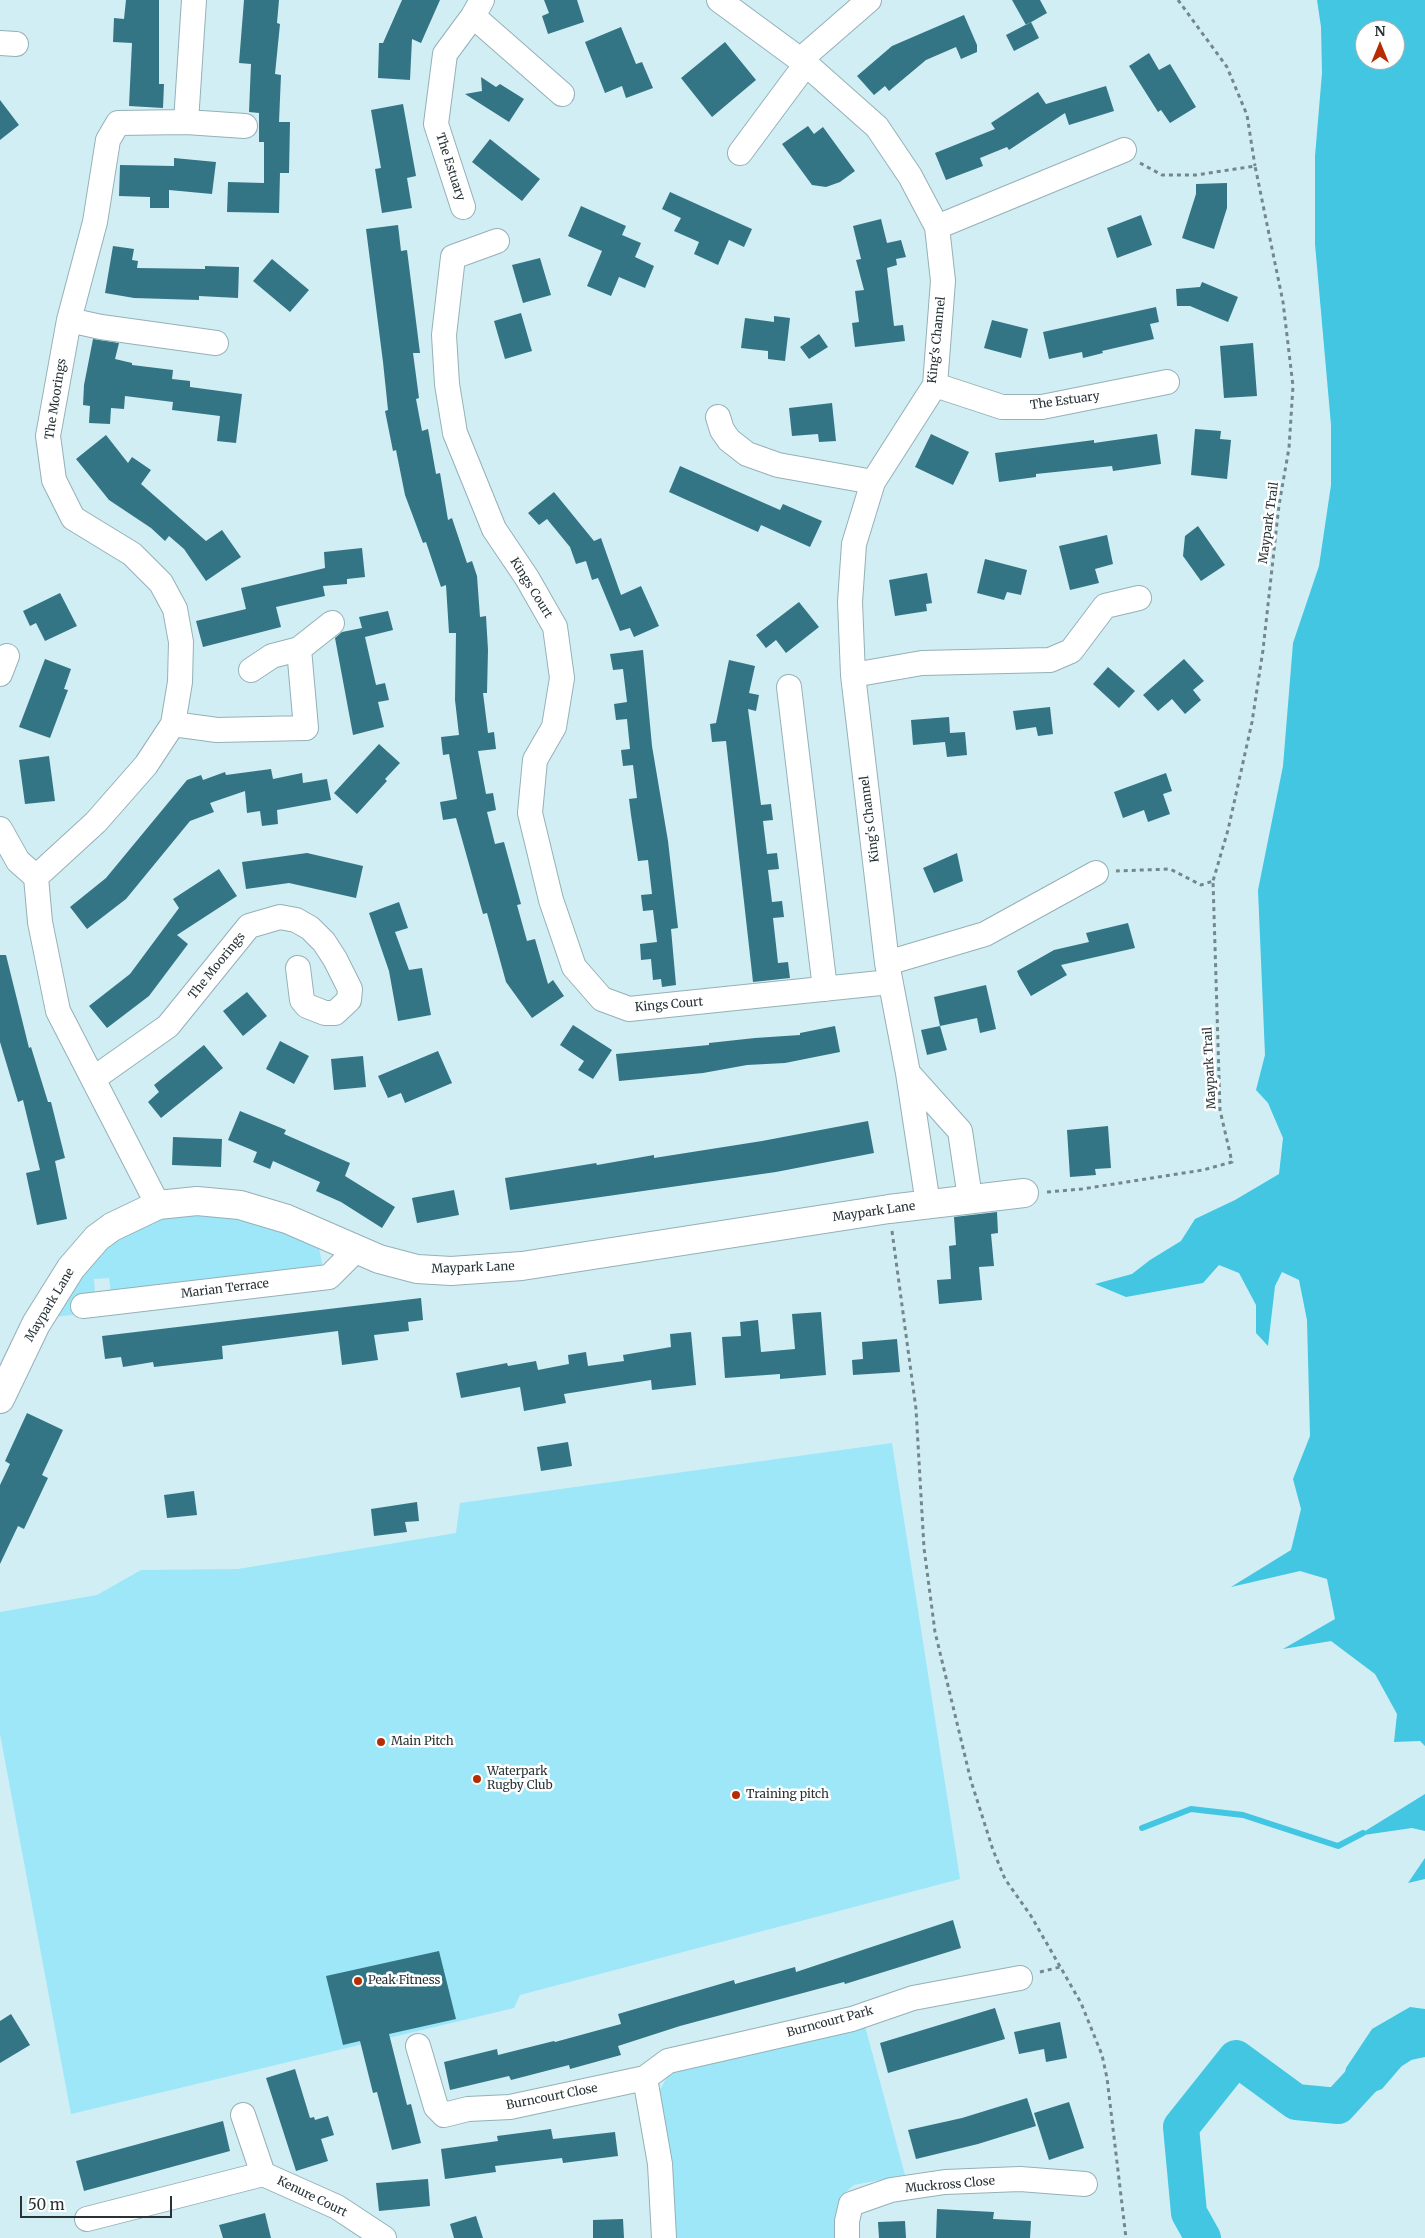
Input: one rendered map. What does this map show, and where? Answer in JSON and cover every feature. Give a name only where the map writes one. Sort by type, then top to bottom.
[{"type":"street","points":[[186,122],[194,0]]},
{"type":"street","points":[[719,0],[803,62]]},
{"type":"street","points":[[740,153],[803,62],[868,0]]},
{"type":"street","name":"The Estuary","points":[[464,207],[436,124],[446,54],[478,8],[562,94]]},
{"type":"street","name":"King's Channel","points":[[803,62],[877,127],[910,176],[937,227],[943,281],[935,385],[873,482],[854,544],[850,602],[854,675],[888,973],[908,1073],[928,1204]]},
{"type":"street","name":"The Moorings","points":[[36,877],[96,822],[146,765],[173,724],[180,682],[181,642],[176,609],[172,599],[162,583],[132,554],[73,518],[54,480],[48,436],[69,320],[95,222],[108,140],[118,123],[186,122],[245,126]]},
{"type":"street","points":[[937,227],[1124,150]]},
{"type":"street","name":"Kings Court","points":[[497,240],[453,257],[444,335],[447,384],[455,433],[490,522],[527,578],[555,627],[562,678],[554,727],[535,760],[530,813],[551,900],[574,967],[602,999],[629,1009],[825,989],[888,973]]},
{"type":"street","points":[[69,320],[101,327],[216,343]]},
{"type":"street","name":"The Estuary","points":[[935,385],[1002,406],[1042,406],[1167,382]]},
{"type":"street","points":[[718,417],[722,430],[729,440],[747,454],[778,466],[873,482]]},
{"type":"street","points":[[854,675],[922,663],[1050,660],[1071,651],[1105,606],[1139,598]]},
{"type":"street","points":[[250,670],[272,656],[299,650],[332,622]]},
{"type":"street","points":[[173,724],[217,730],[306,728],[299,650]]},
{"type":"street","points":[[789,687],[825,989]]},
{"type":"street","points":[[0,829],[18,861],[36,877],[40,922],[58,1011],[158,1205]]},
{"type":"street","points":[[888,973],[986,934],[1096,873]]},
{"type":"street","name":"The Moorings","points":[[93,1080],[168,1026],[249,926],[280,917],[296,920],[310,928],[324,942],[335,959],[350,989],[349,1000],[336,1013],[325,1013],[307,1006],[302,1000],[298,968]]},
{"type":"street","points":[[908,1073],[960,1131],[970,1198]]},
{"type":"street","name":"Maypark Lane","points":[[0,1399],[36,1324],[59,1286],[78,1260],[97,1238],[112,1227],[158,1205],[197,1201],[240,1205],[287,1218],[378,1259],[418,1269],[451,1271],[495,1269],[890,1209],[1024,1193]]},
{"type":"street","name":"Marian Terrace","points":[[83,1306],[329,1277],[356,1250]]},
{"type":"street","name":"Burncourt Park","points":[[645,2078],[668,2061],[852,2019],[913,1998],[1020,1978]]},
{"type":"street","name":"Burncourt Close","points":[[418,2046],[436,2107],[444,2115],[468,2109],[510,2107],[645,2078]]},
{"type":"street","points":[[645,2078],[660,2164],[664,2238]]},
{"type":"street","name":"Kenure Court","points":[[243,2115],[263,2174]]},
{"type":"street","name":"Kenure Court","points":[[87,2219],[263,2174],[337,2207],[384,2238]]},
{"type":"street","name":"Muckross Close","points":[[847,2238],[847,2221],[851,2204],[891,2190],[945,2182],[1020,2179],[1085,2184]]},
{"type":"path","name":"Maypark Trail","points":[[1024,1193],[1082,1189],[1203,1170],[1232,1162],[1220,1110],[1213,881],[1228,830],[1253,713],[1263,650],[1279,505],[1289,448],[1293,386],[1283,302],[1255,166],[1247,115],[1227,68],[1178,0]]},
{"type":"path","points":[[1124,150],[1145,168],[1162,176],[1196,175],[1255,166]]},
{"type":"path","points":[[1096,873],[1132,869],[1170,869],[1201,885],[1213,881]]},
{"type":"path","points":[[890,1209],[916,1409],[924,1548],[936,1632],[971,1781],[993,1850],[1005,1878],[1031,1916],[1082,2003],[1102,2055],[1107,2078],[1126,2238]]},
{"type":"shaded area","points":[[1317,0],[1425,0],[1425,1746],[1420,1741],[1394,1742],[1397,1714],[1375,1674],[1331,1641],[1283,1649],[1335,1619],[1327,1579],[1300,1571],[1231,1587],[1291,1550],[1301,1509],[1293,1479],[1310,1436],[1307,1320],[1299,1280],[1282,1272],[1275,1286],[1268,1346],[1256,1333],[1256,1305],[1239,1273],[1219,1265],[1203,1283],[1126,1297],[1095,1284],[1132,1274],[1150,1260],[1181,1241],[1195,1219],[1235,1200],[1279,1174],[1283,1138],[1268,1103],[1256,1090],[1265,1055],[1258,890],[1283,766],[1293,643],[1319,566],[1331,485],[1331,425],[1315,244],[1315,156],[1322,73],[1321,27]]},
{"type":"shaded area","points":[[178,1213],[232,1214],[310,1241],[319,1248],[323,1268],[111,1293],[109,1278],[94,1279],[95,1295],[80,1314],[54,1317],[67,1295],[97,1255],[116,1240],[147,1221]]},
{"type":"shaded area","name":"Waterpark Rugby Club","points":[[892,1443],[960,1879],[520,1995],[514,2008],[71,2114],[0,1734],[0,1612],[97,1595],[141,1570],[238,1569],[456,1533],[460,1503]]},
{"type":"shaded area","points":[[1425,1794],[1425,1831],[1412,1828],[1357,1836]]},
{"type":"shaded area","points":[[1425,1858],[1425,1879],[1408,1883]]},
{"type":"shaded area","points":[[1410,2007],[1425,2009],[1425,2057],[1406,2061],[1382,2089],[1338,2106],[1346,2068],[1372,2029]]},
{"type":"shaded area","points":[[865,2026],[905,2175],[854,2185],[840,2197],[837,2238],[676,2238],[660,2090],[668,2075],[686,2066]]},
{"type":"building","points":[[126,0],[159,0],[159,84],[164,84],[163,108],[129,106],[132,43],[113,42],[114,18],[124,19]]},
{"type":"building","points":[[244,0],[279,0],[277,23],[280,24],[275,74],[281,75],[279,122],[290,122],[289,173],[280,173],[279,213],[227,212],[228,182],[264,183],[264,142],[259,142],[259,113],[249,112],[251,64],[239,63]]},
{"type":"building","points":[[402,0],[440,0],[421,43],[412,39],[410,80],[378,78],[379,43],[383,43]]},
{"type":"building","points":[[544,0],[577,0],[584,22],[548,34],[542,16],[549,13]]},
{"type":"building","points":[[1012,0],[1040,0],[1047,13],[1026,25]]},
{"type":"building","points":[[964,15],[977,45],[977,52],[961,59],[956,47],[926,60],[889,91],[885,86],[874,95],[857,76],[892,46]]},
{"type":"building","points":[[1031,22],[1039,38],[1014,51],[1006,35]]},
{"type":"building","points":[[621,27],[636,64],[642,62],[653,88],[626,98],[622,86],[605,93],[585,42]]},
{"type":"building","points":[[725,42],[756,80],[712,117],[681,78]]},
{"type":"building","points":[[1149,53],[1159,70],[1170,64],[1196,107],[1170,123],[1161,110],[1158,112],[1129,66]]},
{"type":"building","points":[[481,77],[496,87],[500,84],[524,99],[509,122],[465,94],[482,91]]},
{"type":"building","points":[[1106,86],[1114,111],[1069,125],[1065,113],[1009,150],[1007,147],[980,158],[983,166],[946,180],[935,153],[995,129],[991,123],[1038,92],[1046,104]]},
{"type":"building","points":[[0,100],[19,125],[0,140]]},
{"type":"building","points":[[403,104],[416,176],[407,178],[412,208],[382,213],[375,169],[381,168],[371,110]]},
{"type":"building","points":[[808,126],[814,134],[823,127],[855,171],[840,182],[826,187],[812,185],[782,144]]},
{"type":"building","points":[[490,139],[540,179],[522,201],[472,162]]},
{"type":"building","points":[[174,158],[216,162],[212,194],[169,190],[169,208],[150,208],[150,197],[119,196],[120,165],[174,166]]},
{"type":"building","points":[[1227,183],[1227,208],[1214,249],[1182,238],[1196,194],[1196,184]]},
{"type":"building","points":[[670,192],[752,229],[744,247],[729,240],[718,265],[694,254],[699,242],[674,231],[681,218],[662,209]]},
{"type":"building","points":[[581,206],[626,226],[622,235],[641,243],[635,257],[654,266],[645,288],[619,277],[611,296],[587,286],[602,251],[568,236]]},
{"type":"building","points":[[1141,215],[1152,245],[1117,258],[1107,228]]},
{"type":"building","points":[[881,219],[887,243],[901,240],[906,257],[896,259],[897,265],[887,268],[894,326],[903,325],[905,341],[855,347],[852,323],[859,322],[855,291],[864,290],[856,260],[861,259],[853,226]]},
{"type":"building","points":[[398,225],[401,251],[407,250],[420,353],[413,353],[419,398],[416,399],[422,431],[428,429],[436,474],[440,473],[448,520],[452,518],[467,563],[472,561],[477,576],[480,617],[486,616],[488,650],[487,693],[483,693],[488,733],[494,732],[496,749],[478,751],[486,794],[493,793],[496,810],[487,812],[495,844],[504,842],[521,904],[517,905],[527,941],[535,939],[548,984],[553,980],[564,996],[532,1018],[506,982],[487,913],[483,914],[456,818],[443,820],[440,802],[457,799],[449,754],[443,755],[441,737],[459,735],[455,700],[456,633],[449,633],[446,585],[441,587],[426,542],[423,543],[405,495],[396,450],[393,451],[385,411],[388,410],[383,362],[366,229]]},
{"type":"building","points":[[113,246],[134,249],[132,260],[138,261],[137,268],[205,269],[205,266],[239,267],[238,298],[199,296],[199,300],[134,298],[105,293]]},
{"type":"building","points":[[540,258],[551,295],[523,303],[512,265]]},
{"type":"building","points":[[272,259],[309,290],[290,312],[253,281]]},
{"type":"building","points":[[1202,282],[1238,297],[1228,322],[1190,306],[1177,306],[1176,289],[1200,287]]},
{"type":"building","points":[[1156,307],[1159,322],[1150,324],[1154,339],[1102,351],[1103,353],[1083,358],[1082,352],[1049,359],[1043,332]]},
{"type":"building","points":[[521,313],[532,351],[505,359],[494,321]]},
{"type":"building","points":[[774,316],[790,318],[785,361],[768,359],[768,351],[741,348],[745,318],[774,322]]},
{"type":"building","points":[[992,320],[1028,329],[1021,358],[984,348]]},
{"type":"building","points":[[819,334],[828,347],[809,359],[800,347]]},
{"type":"building","points":[[93,339],[119,343],[115,359],[132,363],[132,365],[173,370],[172,379],[190,381],[190,387],[242,394],[236,443],[217,441],[220,416],[172,410],[173,402],[125,396],[124,409],[111,408],[110,424],[89,423],[90,406],[83,405],[84,385]]},
{"type":"building","points":[[1253,343],[1257,396],[1224,398],[1220,346]]},
{"type":"building","points":[[832,403],[836,441],[819,442],[818,434],[792,436],[789,408]]},
{"type":"building","points":[[1195,429],[1221,431],[1220,439],[1231,440],[1227,479],[1191,475]]},
{"type":"building","points":[[931,434],[969,452],[953,485],[915,467]]},
{"type":"building","points":[[1157,434],[1161,464],[1113,471],[1112,466],[1036,474],[1036,477],[999,482],[995,453],[1094,440],[1094,443]]},
{"type":"building","points":[[106,435],[128,463],[132,457],[151,470],[141,484],[206,541],[222,530],[241,557],[206,581],[184,549],[169,536],[165,541],[151,528],[109,500],[76,459]]},
{"type":"building","points":[[680,466],[780,510],[783,504],[822,521],[810,547],[761,525],[758,532],[669,492]]},
{"type":"building","points":[[554,492],[594,541],[601,538],[621,595],[641,586],[659,626],[634,637],[630,628],[620,631],[598,578],[592,580],[586,561],[576,564],[570,547],[547,519],[539,525],[528,513]]},
{"type":"building","points":[[1198,526],[1225,565],[1201,581],[1183,556],[1185,536]]},
{"type":"building","points":[[1107,535],[1113,564],[1095,569],[1099,583],[1070,590],[1059,546]]},
{"type":"building","points":[[362,548],[365,577],[347,579],[347,584],[323,586],[325,596],[276,607],[281,627],[203,647],[196,621],[246,609],[241,588],[325,568],[324,552]]},
{"type":"building","points":[[985,559],[1027,570],[1021,595],[1007,592],[1004,600],[977,593]]},
{"type":"building","points":[[927,573],[932,603],[926,604],[927,611],[895,616],[889,580]]},
{"type":"building","points":[[60,593],[77,626],[45,641],[36,623],[30,626],[23,611]]},
{"type":"building","points":[[799,602],[819,627],[786,653],[776,640],[766,648],[756,635]]},
{"type":"building","points":[[388,611],[393,630],[365,637],[376,685],[385,683],[389,700],[378,702],[384,727],[353,735],[335,638],[342,632],[362,628],[359,617]]},
{"type":"building","points":[[643,650],[652,746],[668,841],[678,928],[671,929],[676,985],[662,987],[661,979],[653,980],[651,959],[641,960],[640,944],[657,942],[653,910],[643,911],[641,895],[652,894],[648,860],[638,861],[631,815],[629,799],[637,798],[633,765],[623,766],[621,750],[630,749],[627,719],[616,720],[614,704],[627,702],[623,669],[613,670],[610,654]]},
{"type":"building","points":[[45,659],[71,669],[64,689],[68,690],[50,738],[19,727]]},
{"type":"building","points":[[1184,659],[1204,681],[1193,690],[1201,700],[1185,714],[1172,699],[1158,711],[1143,695]]},
{"type":"building","points":[[729,660],[755,666],[749,693],[759,695],[756,711],[748,709],[761,805],[771,804],[773,820],[763,821],[767,854],[777,853],[779,869],[768,870],[772,902],[782,901],[784,917],[773,918],[778,963],[788,962],[790,978],[753,982],[726,741],[712,742],[710,724],[716,723]]},
{"type":"building","points":[[1108,667],[1135,691],[1119,708],[1093,684]]},
{"type":"building","points":[[1050,707],[1053,734],[1038,736],[1036,727],[1016,730],[1013,711]]},
{"type":"building","points":[[949,717],[950,733],[965,732],[967,755],[947,757],[945,742],[913,745],[911,720]]},
{"type":"building","points":[[379,744],[400,763],[385,779],[387,781],[357,814],[334,793]]},
{"type":"building","points":[[49,756],[55,801],[25,804],[19,760]]},
{"type":"building","points":[[271,769],[273,779],[302,773],[303,783],[327,779],[331,800],[277,810],[278,824],[262,826],[260,811],[247,813],[245,791],[210,803],[214,812],[190,821],[126,899],[87,929],[70,907],[106,878],[187,780],[201,775],[203,780],[225,772],[226,775]]},
{"type":"building","points":[[1166,773],[1172,791],[1163,794],[1170,814],[1148,822],[1144,810],[1123,818],[1114,792]]},
{"type":"building","points":[[307,853],[363,866],[356,898],[289,883],[246,889],[242,862]]},
{"type":"building","points":[[957,853],[963,881],[934,893],[923,868]]},
{"type":"building","points":[[219,869],[237,896],[177,935],[188,944],[149,996],[107,1028],[89,1006],[130,974],[179,908],[173,899]]},
{"type":"building","points":[[399,902],[408,928],[395,932],[409,970],[422,968],[431,1015],[398,1021],[389,971],[369,913]]},
{"type":"building","points":[[1128,923],[1135,948],[1061,965],[1067,975],[1031,996],[1017,971],[1054,950],[1089,942],[1086,933]]},
{"type":"building","points":[[0,955],[6,955],[29,1048],[31,1047],[48,1102],[51,1102],[65,1158],[55,1161],[67,1219],[37,1225],[26,1173],[40,1170],[23,1100],[18,1102],[0,1042]]},
{"type":"building","points":[[986,985],[996,1029],[980,1033],[977,1018],[940,1026],[934,997]]},
{"type":"building","points":[[247,992],[267,1016],[243,1036],[223,1011]]},
{"type":"building","points":[[573,1025],[612,1050],[593,1079],[578,1070],[584,1061],[560,1045]]},
{"type":"building","points":[[835,1026],[840,1052],[785,1063],[747,1065],[703,1073],[619,1081],[616,1054],[709,1045],[709,1043],[755,1038],[800,1035],[800,1033]]},
{"type":"building","points":[[940,1026],[947,1050],[927,1055],[921,1030]]},
{"type":"building","points":[[280,1041],[309,1056],[294,1084],[266,1069]]},
{"type":"building","points":[[204,1045],[223,1068],[161,1118],[148,1102],[159,1092],[154,1085]]},
{"type":"building","points":[[438,1051],[452,1083],[405,1103],[401,1093],[388,1098],[378,1076]]},
{"type":"building","points":[[363,1056],[366,1087],[334,1090],[331,1059]]},
{"type":"building","points":[[240,1111],[286,1130],[284,1134],[350,1163],[345,1176],[395,1207],[382,1228],[341,1202],[316,1191],[320,1182],[273,1161],[270,1169],[253,1162],[257,1152],[228,1140]]},
{"type":"building","points":[[868,1121],[874,1153],[776,1172],[510,1210],[505,1178],[654,1155],[654,1158],[762,1141]]},
{"type":"building","points":[[1108,1126],[1111,1168],[1095,1169],[1096,1175],[1070,1177],[1067,1130]]},
{"type":"building","points":[[173,1137],[222,1139],[221,1167],[172,1165]]},
{"type":"building","points":[[454,1190],[459,1215],[417,1223],[412,1198]]},
{"type":"building","points":[[997,1212],[998,1233],[991,1234],[994,1266],[979,1267],[982,1300],[939,1304],[937,1280],[951,1279],[949,1246],[956,1245],[954,1217]]},
{"type":"building","points":[[421,1298],[423,1320],[408,1322],[409,1331],[374,1335],[378,1360],[342,1365],[338,1331],[222,1346],[223,1359],[154,1367],[153,1362],[123,1367],[121,1357],[105,1359],[102,1336]]},
{"type":"building","points":[[821,1312],[826,1375],[780,1379],[780,1374],[725,1378],[722,1337],[741,1336],[740,1322],[758,1320],[761,1352],[795,1349],[792,1314]]},
{"type":"building","points":[[691,1332],[696,1385],[652,1390],[651,1380],[564,1394],[566,1403],[524,1411],[520,1387],[461,1398],[456,1373],[507,1363],[508,1366],[536,1361],[538,1370],[569,1364],[568,1355],[586,1352],[588,1366],[624,1361],[623,1355],[671,1347],[670,1334]]},
{"type":"building","points":[[897,1339],[900,1372],[853,1375],[852,1360],[863,1359],[862,1342]]},
{"type":"building","points":[[27,1413],[63,1430],[42,1475],[48,1478],[24,1529],[18,1526],[0,1564],[0,1485],[10,1464],[5,1461]]},
{"type":"building","points":[[568,1442],[572,1466],[541,1471],[537,1447]]},
{"type":"building","points":[[194,1491],[197,1515],[167,1518],[164,1495]]},
{"type":"building","points":[[417,1502],[419,1521],[405,1522],[407,1532],[374,1536],[371,1509]]},
{"type":"building","points":[[953,1920],[961,1948],[845,1984],[844,1982],[680,2026],[618,2046],[621,2055],[570,2069],[569,2065],[511,2080],[509,2076],[450,2090],[444,2062],[497,2049],[498,2055],[621,2024],[618,2014],[734,1980],[735,1984],[795,1967],[796,1972]]},
{"type":"building","points":[[439,1951],[456,2019],[389,2034],[407,2105],[411,2104],[421,2143],[392,2150],[377,2092],[373,2093],[360,2041],[343,2045],[326,1976]]},
{"type":"building","points":[[995,2008],[1005,2039],[888,2073],[880,2043]]},
{"type":"building","points":[[11,2014],[30,2045],[0,2063],[0,2021]]},
{"type":"building","points":[[1060,2022],[1067,2058],[1046,2062],[1044,2049],[1019,2054],[1014,2032]]},
{"type":"building","points":[[295,2069],[310,2118],[314,2117],[315,2120],[328,2116],[334,2135],[321,2139],[328,2161],[296,2171],[266,2078]]},
{"type":"building","points":[[1027,2098],[1036,2126],[978,2144],[916,2159],[908,2130],[962,2118]]},
{"type":"building","points":[[1069,2102],[1084,2148],[1049,2160],[1034,2113]]},
{"type":"building","points":[[223,2121],[230,2151],[84,2191],[76,2161]]},
{"type":"building","points":[[551,2129],[553,2139],[615,2132],[618,2156],[563,2163],[562,2158],[495,2166],[496,2172],[445,2179],[441,2149],[498,2141],[497,2136]]},
{"type":"building","points":[[428,2179],[430,2206],[379,2211],[376,2183]]},
{"type":"building","points":[[937,2209],[994,2212],[993,2219],[1031,2221],[1030,2238],[936,2238]]},
{"type":"building","points":[[265,2213],[271,2238],[223,2238],[219,2225]]},
{"type":"building","points":[[476,2216],[483,2238],[454,2238],[450,2224]]},
{"type":"building","points":[[623,2219],[624,2238],[593,2238],[593,2220]]},
{"type":"building","points":[[905,2221],[906,2238],[879,2238],[878,2222]]},
{"type":"waterway","points":[[1142,1828],[1191,1809],[1243,1815],[1338,1846],[1363,1833]]},
{"type":"waterway","points":[[1203,2238],[1189,2213],[1181,2127],[1236,2058],[1296,2102],[1338,2106],[1384,2056],[1417,2035],[1425,2036]]},
{"type":"place","name":"Main Pitch","points":[[381,1742]]},
{"type":"place","name":"Waterpark Rugby Club","points":[[477,1779]]},
{"type":"place","name":"Training pitch","points":[[736,1795]]},
{"type":"place","name":"Peak Fitness","points":[[358,1981]]}]
